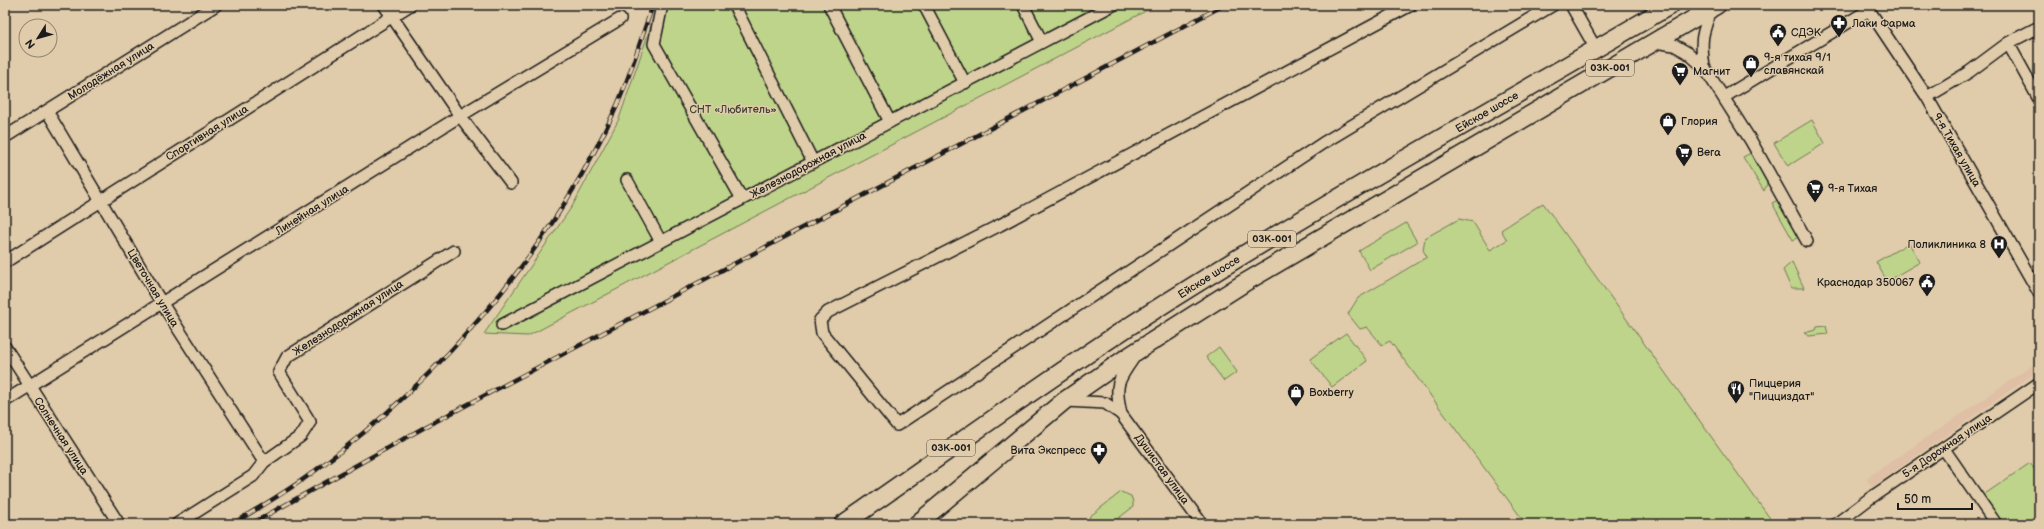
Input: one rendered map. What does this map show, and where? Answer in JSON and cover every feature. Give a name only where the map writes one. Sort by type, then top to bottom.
[{"type":"main road","name":"Ейское шоссе","points":[[844,524],[1059,373],[1139,320],[1334,202],[1672,5]]},
{"type":"main road","name":"03К-001","points":[[917,524],[1064,401],[1140,348],[1244,283],[1715,6]]},
{"type":"street","name":"Молодёжная улица","points":[[5,137],[216,5]]},
{"type":"street","points":[[384,5],[460,116],[511,183]]},
{"type":"street","name":"Спортивная улица","points":[[5,262],[410,5]]},
{"type":"street","points":[[662,5],[654,44],[742,199]]},
{"type":"street","points":[[734,5],[813,162]]},
{"type":"street","points":[[829,5],[890,122]]},
{"type":"street","points":[[924,5],[965,83]]},
{"type":"street","points":[[1023,5],[1042,42]]},
{"type":"street","name":"Железнодорожная улица","points":[[502,325],[1113,5]]},
{"type":"street","points":[[1412,5],[1000,225],[828,312],[820,320],[822,333],[897,425],[1064,312],[1323,143],[1553,5]]},
{"type":"street","points":[[1571,5],[1596,49]]},
{"type":"street","points":[[1704,67],[1701,46],[1703,32],[1715,6]]},
{"type":"street","points":[[1724,97],[1869,7]]},
{"type":"street","name":"9-я Тихая улица","points":[[1869,7],[1926,97],[2039,293]]},
{"type":"street","name":"Линейная улица","points":[[5,401],[161,302],[311,211],[460,116],[620,19]]},
{"type":"street","points":[[1926,97],[1969,72],[2008,43],[2039,27]]},
{"type":"street","points":[[1655,42],[1674,45],[1688,53],[1704,67],[1724,97],[1807,241]]},
{"type":"street","points":[[2008,43],[2039,99]]},
{"type":"street","name":"Цветочная улица","points":[[47,111],[161,302],[264,462]]},
{"type":"street","points":[[627,180],[661,242]]},
{"type":"street","name":"Железнодорожная улица","points":[[177,524],[253,476],[264,462],[301,436],[310,422],[279,372],[287,357],[454,251]]},
{"type":"street","name":"Солнечная улица","points":[[5,347],[119,524]]},
{"type":"street","points":[[1121,414],[1117,397],[1118,384],[1140,348]]},
{"type":"street","name":"5-я Дорожная улица","points":[[1836,524],[1869,499],[2039,383]]},
{"type":"street","points":[[1064,401],[1105,403],[1121,414]]},
{"type":"street","name":"Душистая улица","points":[[1121,414],[1202,524]]},
{"type":"street","points":[[1944,449],[1996,524]]},
{"type":"shaded area","points":[[2039,361],[2039,370],[1872,487],[1866,479]]},
{"type":"green space","name":"СНТ «Любитель»","points":[[658,5],[1157,5],[528,336],[484,334],[573,205],[619,119]]},
{"type":"green space","points":[[1812,120],[1825,143],[1788,166],[1774,143]]},
{"type":"green space","points":[[1753,152],[1768,182],[1764,191],[1743,157]]},
{"type":"green space","points":[[1778,200],[1799,237],[1793,240],[1772,203]]},
{"type":"green space","points":[[1543,203],[1774,524],[1526,524],[1390,341],[1382,345],[1367,327],[1360,329],[1348,314],[1358,298],[1427,257],[1423,250],[1425,238],[1459,219],[1473,222],[1490,250],[1507,240],[1501,230]]},
{"type":"green space","points":[[1406,223],[1417,242],[1370,270],[1359,251]]},
{"type":"green space","points":[[1909,243],[1920,262],[1887,281],[1876,262]]},
{"type":"green space","points":[[1792,262],[1804,288],[1791,288],[1783,270]]},
{"type":"green space","points":[[1826,326],[1828,334],[1809,336],[1804,333],[1816,330],[1817,327]]},
{"type":"green space","points":[[1346,333],[1367,361],[1332,387],[1310,359]]},
{"type":"green space","points":[[1219,347],[1237,372],[1224,381],[1206,357]]},
{"type":"green space","points":[[2030,463],[2039,476],[2039,524],[2002,524],[1982,496]]},
{"type":"green space","points":[[1121,492],[1131,496],[1133,507],[1111,524],[1094,524],[1089,517]]},
{"type":"railway","points":[[232,524],[296,484],[362,434],[406,395],[448,353],[488,309],[524,263],[557,215],[587,164],[620,99],[653,5]]},
{"type":"railway","points":[[251,524],[425,427],[1224,5]]},
{"type":"place","name":"Лаки Фарма","points":[[1839,38]]},
{"type":"place","name":"СДЭК","points":[[1778,47]]},
{"type":"place","name":"9-я тихая 9/1 славянскай","points":[[1751,78]]},
{"type":"place","name":"Магнит","points":[[1680,86]]},
{"type":"place","name":"Глория","points":[[1668,136]]},
{"type":"place","name":"Вега","points":[[1684,167]]},
{"type":"place","name":"9-я Тихая","points":[[1815,203]]},
{"type":"place","name":"Поликлиника 8","points":[[1999,259]]},
{"type":"place","name":"Краснодар 350067","points":[[1927,297]]},
{"type":"place","name":"Пиццерия \"Пицциздат\"","points":[[1736,404]]},
{"type":"place","name":"Boxberry","points":[[1296,407]]},
{"type":"place","name":"Вита Экспресс","points":[[1099,465]]}]
